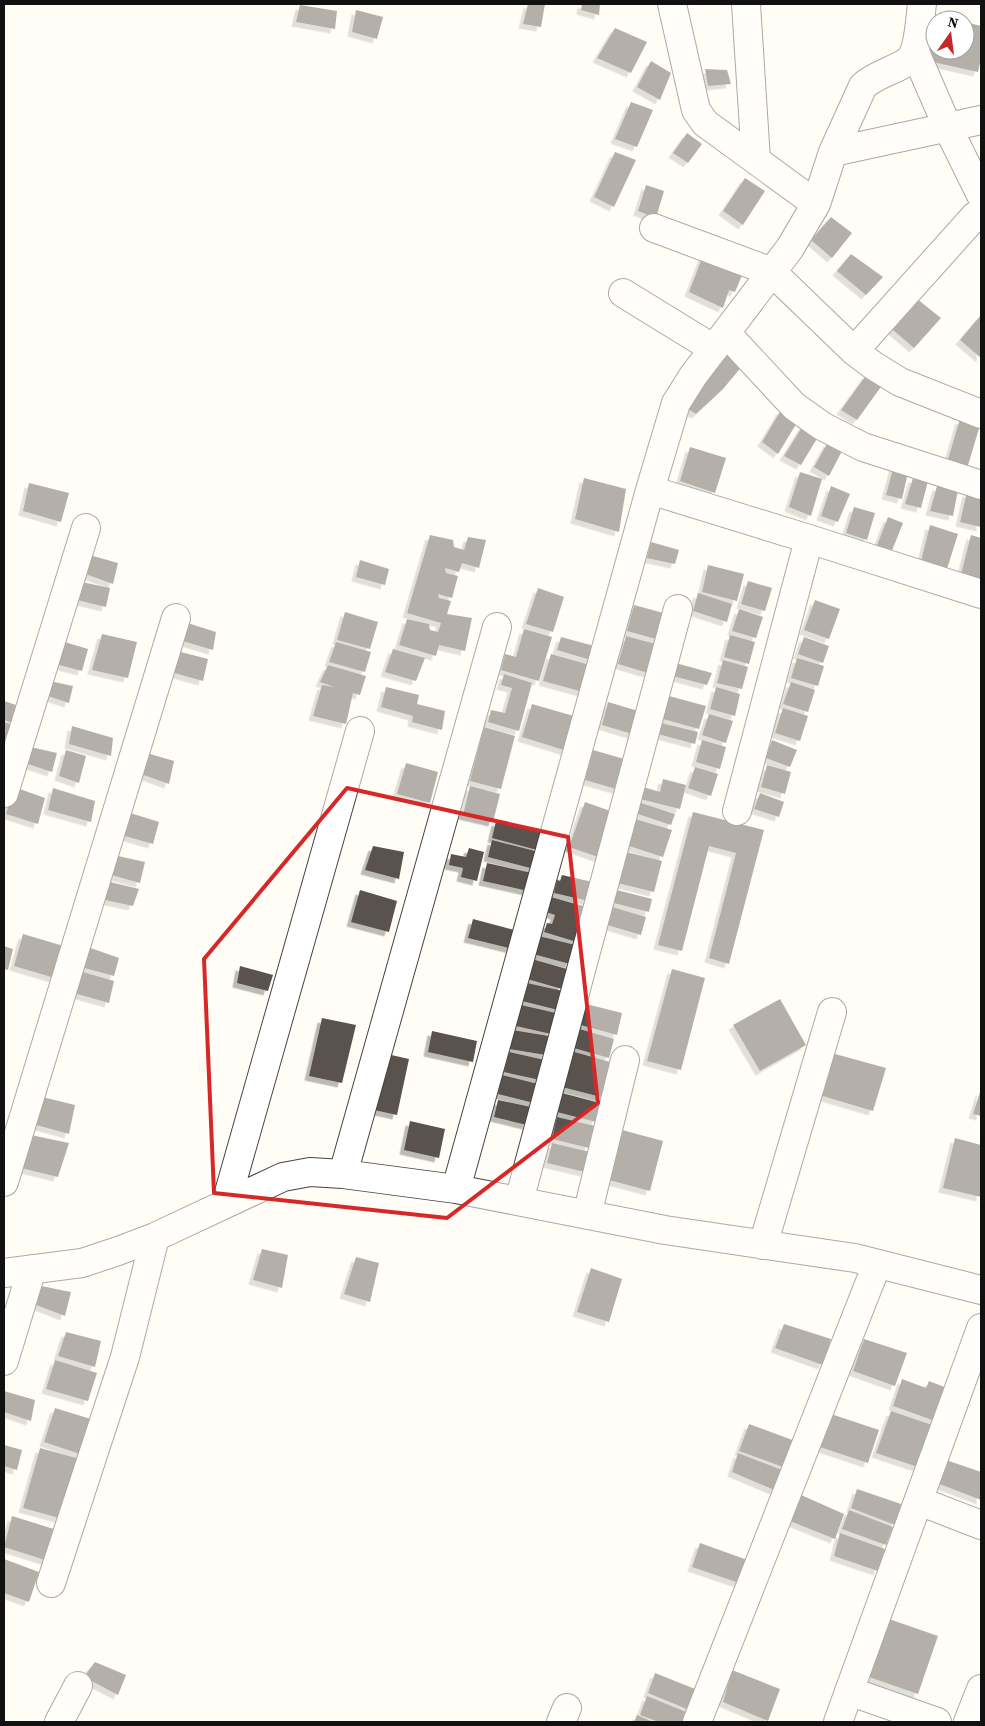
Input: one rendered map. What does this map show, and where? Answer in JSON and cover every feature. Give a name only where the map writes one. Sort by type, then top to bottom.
[{"type":"street","points":[[672,4],[696,110],[705,123],[816,204]]},
{"type":"street","points":[[746,4],[756,160]]},
{"type":"street","points":[[456,1189],[650,490],[676,403],[693,376],[790,248],[816,204],[833,152],[863,86],[871,79],[908,60],[914,52],[922,4]]},
{"type":"street","points":[[914,52],[981,195]]},
{"type":"street","points":[[833,152],[981,120]]},
{"type":"street","points":[[854,351],[975,216],[981,213]]},
{"type":"street","points":[[654,228],[772,272],[854,351],[900,382],[976,402]]},
{"type":"street","points":[[623,292],[720,341],[794,406],[822,426],[863,447],[981,485]]},
{"type":"street","points":[[650,490],[981,594]]},
{"type":"street","points":[[4,793],[86,528]]},
{"type":"street","points":[[737,811],[810,539]]},
{"type":"street","points":[[519,1201],[678,609]]},
{"type":"street","points":[[4,1182],[176,618]]},
{"type":"street","points":[[343,1174],[497,628]]},
{"type":"street","points":[[226,1204],[360,731]]},
{"type":"street","points":[[763,1245],[832,1012]]},
{"type":"street","points":[[588,1215],[625,1060]]},
{"type":"street","points":[[4,1273],[82,1263],[155,1236],[283,1177],[310,1172],[343,1174],[456,1189],[665,1230],[855,1258],[981,1290]]},
{"type":"street","points":[[51,1582],[125,1357],[155,1236]]},
{"type":"street","points":[[697,1722],[877,1264]]},
{"type":"street","points":[[4,1361],[32,1270]]},
{"type":"street","points":[[838,1722],[981,1328]]},
{"type":"street","points":[[918,1501],[981,1525]]},
{"type":"street","points":[[59,1722],[78,1686]]},
{"type":"street","points":[[968,1722],[981,1688]]},
{"type":"street","points":[[850,1691],[937,1722]]},
{"type":"highlighted area","points":[[347,788],[568,837],[598,1103],[447,1218],[214,1193],[204,959]]},
{"type":"building","points":[[528,4],[545,4],[541,27],[523,24]]},
{"type":"building","points":[[582,4],[600,4],[599,15],[581,10]]},
{"type":"building","points":[[300,5],[337,11],[335,29],[296,22]]},
{"type":"building","points":[[356,10],[383,17],[377,39],[352,32]]},
{"type":"building","points":[[975,24],[981,26],[981,58],[978,72],[928,61],[975,60]]},
{"type":"building","points":[[615,28],[647,42],[631,73],[597,58]]},
{"type":"building","points":[[651,61],[671,73],[660,100],[637,87]]},
{"type":"building","points":[[705,69],[727,70],[731,84],[708,86]]},
{"type":"building","points":[[631,102],[653,110],[637,147],[615,139]]},
{"type":"building","points":[[687,133],[702,144],[688,163],[673,153]]},
{"type":"building","points":[[615,152],[636,160],[614,207],[594,197]]},
{"type":"building","points":[[745,178],[765,191],[743,225],[723,211]]},
{"type":"building","points":[[646,185],[664,191],[656,218],[638,211]]},
{"type":"building","points":[[831,217],[852,233],[832,258],[811,240]]},
{"type":"building","points":[[704,253],[743,273],[735,292],[729,290],[723,308],[689,292]]},
{"type":"building","points":[[851,254],[883,277],[866,295],[837,271]]},
{"type":"building","points":[[912,295],[941,318],[914,348],[886,324]]},
{"type":"building","points":[[981,315],[981,358],[960,340]]},
{"type":"building","points":[[721,347],[743,365],[723,389],[696,414],[682,405]]},
{"type":"building","points":[[867,374],[883,384],[857,420],[841,410]]},
{"type":"building","points":[[781,410],[798,421],[778,454],[762,442]]},
{"type":"building","points":[[960,419],[980,425],[966,472],[946,466]]},
{"type":"building","points":[[804,424],[821,432],[801,465],[784,456]]},
{"type":"building","points":[[828,442],[842,451],[829,476],[814,467]]},
{"type":"building","points":[[690,447],[726,458],[715,493],[680,481]]},
{"type":"building","points":[[894,465],[909,468],[902,499],[886,495]]},
{"type":"building","points":[[800,472],[822,479],[811,516],[789,507]]},
{"type":"building","points":[[584,478],[626,489],[619,532],[575,519]]},
{"type":"building","points":[[913,478],[928,481],[921,508],[905,504]]},
{"type":"building","points":[[29,483],[69,493],[61,522],[23,511]]},
{"type":"building","points":[[831,486],[850,494],[838,522],[821,516]]},
{"type":"building","points":[[937,486],[958,490],[953,516],[930,511]]},
{"type":"building","points":[[967,492],[981,496],[981,527],[960,522]]},
{"type":"building","points":[[854,507],[875,513],[867,540],[846,533]]},
{"type":"building","points":[[888,517],[903,523],[891,553],[876,548]]},
{"type":"building","points":[[930,525],[958,534],[946,572],[920,565]]},
{"type":"building","points":[[430,535],[453,540],[454,547],[464,550],[468,537],[486,540],[479,568],[462,563],[459,572],[445,568],[446,573],[458,576],[452,598],[438,594],[439,598],[451,601],[447,614],[472,618],[465,651],[439,645],[436,656],[399,645],[407,619],[429,624],[430,630],[438,632],[441,623],[407,613]]},
{"type":"building","points":[[971,535],[981,538],[981,587],[960,578]]},
{"type":"building","points":[[651,542],[679,550],[675,564],[647,558]]},
{"type":"building","points":[[86,554],[118,563],[113,584],[80,572]]},
{"type":"building","points":[[360,560],[389,569],[385,585],[356,577]]},
{"type":"building","points":[[708,565],[744,574],[737,601],[702,592]]},
{"type":"building","points":[[77,581],[110,588],[106,607],[73,599]]},
{"type":"building","points":[[748,581],[772,588],[765,611],[741,604]]},
{"type":"building","points":[[538,588],[564,597],[553,632],[526,624]]},
{"type":"building","points":[[698,593],[732,604],[727,622],[693,611]]},
{"type":"building","points":[[815,600],[840,609],[829,639],[804,630]]},
{"type":"building","points":[[634,605],[671,615],[663,641],[627,631]]},
{"type":"building","points":[[739,609],[763,617],[756,638],[732,631]]},
{"type":"building","points":[[345,612],[378,622],[370,649],[337,640]]},
{"type":"building","points":[[181,621],[216,632],[213,650],[176,639]]},
{"type":"building","points":[[524,629],[552,637],[539,681],[501,670],[505,654],[516,657]]},
{"type":"building","points":[[102,634],[137,642],[128,678],[92,670]]},
{"type":"building","points":[[730,635],[755,642],[749,664],[724,657]]},
{"type":"building","points":[[626,636],[663,646],[655,675],[618,664]]},
{"type":"building","points":[[561,637],[598,647],[594,661],[557,650]]},
{"type":"building","points":[[804,637],[829,646],[823,663],[798,654]]},
{"type":"building","points":[[58,640],[88,649],[82,671],[48,662]]},
{"type":"building","points":[[336,642],[371,652],[365,672],[329,662]]},
{"type":"building","points":[[393,649],[425,658],[416,681],[385,672]]},
{"type":"building","points":[[173,650],[208,659],[203,681],[167,671]]},
{"type":"building","points":[[551,654],[590,665],[583,692],[543,681]]},
{"type":"building","points":[[797,658],[824,666],[818,686],[791,678]]},
{"type":"building","points":[[723,660],[748,667],[742,689],[717,683]]},
{"type":"building","points":[[672,662],[712,673],[707,685],[669,675]]},
{"type":"building","points":[[328,665],[366,676],[360,695],[353,693],[346,724],[313,716],[322,685],[335,687],[320,682]]},
{"type":"building","points":[[504,674],[532,683],[519,731],[488,722],[491,710],[505,713],[512,688],[501,685]]},
{"type":"building","points":[[49,681],[73,686],[69,703],[45,695]]},
{"type":"building","points":[[791,682],[815,690],[808,712],[783,704]]},
{"type":"building","points":[[386,687],[419,695],[417,704],[445,711],[442,730],[412,722],[413,716],[381,707]]},
{"type":"building","points":[[716,687],[740,694],[735,716],[710,709]]},
{"type":"building","points":[[669,696],[706,706],[699,729],[663,719]]},
{"type":"building","points":[[4,701],[19,706],[13,723],[4,720]]},
{"type":"building","points":[[608,702],[645,713],[639,736],[602,725]]},
{"type":"building","points":[[532,704],[577,717],[567,751],[522,737]]},
{"type":"building","points":[[783,708],[808,716],[800,741],[775,733]]},
{"type":"building","points":[[709,714],[733,721],[726,743],[702,735]]},
{"type":"building","points":[[4,722],[15,726],[8,747],[4,745]]},
{"type":"building","points":[[661,723],[698,732],[695,744],[658,734]]},
{"type":"building","points":[[72,726],[113,738],[111,756],[69,744]]},
{"type":"building","points":[[484,727],[515,736],[501,789],[470,781]]},
{"type":"building","points":[[702,740],[726,747],[720,769],[696,762]]},
{"type":"building","points":[[772,740],[797,750],[790,767],[766,758]]},
{"type":"building","points":[[26,746],[57,753],[52,772],[22,762]]},
{"type":"building","points":[[66,750],[86,756],[79,783],[59,776]]},
{"type":"building","points":[[593,750],[631,761],[623,791],[585,780]]},
{"type":"building","points":[[140,751],[174,761],[169,784],[135,772]]},
{"type":"building","points":[[406,763],[438,772],[430,803],[397,794]]},
{"type":"building","points":[[767,765],[791,772],[785,794],[761,787]]},
{"type":"building","points":[[695,767],[718,774],[711,796],[688,788]]},
{"type":"building","points":[[663,779],[686,785],[680,809],[640,799],[643,787],[660,792]]},
{"type":"building","points":[[470,786],[500,794],[493,822],[463,815]]},
{"type":"building","points":[[14,787],[45,798],[38,824],[6,814]]},
{"type":"building","points":[[53,788],[95,801],[91,822],[48,810]]},
{"type":"building","points":[[760,793],[784,802],[779,817],[754,809]]},
{"type":"building","points":[[585,802],[616,813],[601,858],[569,847]]},
{"type":"building","points":[[638,802],[675,814],[671,825],[635,813]]},
{"type":"building","points":[[124,811],[159,822],[153,844],[118,834]]},
{"type":"building","points":[[693,812],[764,830],[729,964],[709,958],[736,853],[709,846],[682,951],[658,945]]},
{"type":"building","points":[[635,819],[672,830],[663,857],[626,845]]},
{"type":"building","points":[[496,821],[541,832],[537,850],[492,838]]},
{"type":"building","points":[[492,840],[539,852],[534,869],[488,857]]},
{"type":"building","points":[[373,846],[404,852],[399,879],[365,870]]},
{"type":"building","points":[[469,848],[484,852],[477,881],[461,877],[463,868],[449,865],[451,854],[466,857]]},
{"type":"building","points":[[626,852],[662,861],[654,892],[618,883]]},
{"type":"building","points":[[109,854],[145,862],[140,883],[104,873]]},
{"type":"building","points":[[487,863],[532,873],[528,891],[483,881]]},
{"type":"building","points":[[562,875],[597,883],[593,902],[554,893],[557,880],[560,881]]},
{"type":"building","points":[[102,880],[139,889],[133,906],[96,898]]},
{"type":"building","points":[[613,889],[652,899],[649,912],[610,902]]},
{"type":"building","points":[[360,890],[397,901],[389,932],[351,922]]},
{"type":"building","points":[[551,897],[590,908],[580,943],[544,932],[547,923],[552,924],[555,915],[546,912]]},
{"type":"building","points":[[609,906],[646,917],[641,935],[604,924]]},
{"type":"building","points":[[473,919],[518,931],[513,949],[468,938]]},
{"type":"building","points":[[23,934],[67,947],[58,979],[14,966]]},
{"type":"building","points":[[539,936],[575,945],[570,964],[533,954]]},
{"type":"building","points":[[4,946],[13,949],[8,970],[4,969]]},
{"type":"building","points":[[85,946],[119,958],[114,976],[81,967]]},
{"type":"building","points":[[532,959],[567,969],[562,989],[527,979]]},
{"type":"building","points":[[240,966],[273,975],[268,991],[237,983]]},
{"type":"building","points":[[672,969],[705,978],[681,1070],[647,1061]]},
{"type":"building","points":[[76,970],[114,981],[109,1003],[70,992]]},
{"type":"building","points":[[527,983],[563,991],[558,1010],[522,1001]]},
{"type":"building","points":[[780,999],[806,1045],[760,1071],[733,1025]]},
{"type":"building","points":[[582,1003],[622,1013],[617,1035],[577,1024]]},
{"type":"building","points":[[521,1005],[556,1013],[551,1034],[516,1026]]},
{"type":"building","points":[[322,1018],[356,1025],[342,1083],[309,1076]]},
{"type":"building","points":[[576,1028],[614,1039],[609,1058],[570,1047]]},
{"type":"building","points":[[512,1030],[549,1036],[546,1055],[509,1049]]},
{"type":"building","points":[[432,1031],[477,1041],[473,1062],[428,1052]]},
{"type":"building","points":[[571,1051],[610,1062],[601,1097],[562,1087]]},
{"type":"building","points":[[378,1052],[409,1059],[397,1115],[365,1108]]},
{"type":"building","points":[[509,1052],[545,1060],[540,1080],[504,1072]]},
{"type":"building","points":[[828,1052],[886,1068],[873,1111],[816,1094]]},
{"type":"building","points":[[502,1075],[538,1084],[534,1103],[498,1094]]},
{"type":"building","points":[[981,1089],[981,1116],[973,1114]]},
{"type":"building","points":[[562,1093],[600,1103],[596,1122],[557,1112]]},
{"type":"building","points":[[38,1096],[75,1105],[69,1134],[29,1123]]},
{"type":"building","points":[[498,1100],[531,1107],[527,1125],[494,1117]]},
{"type":"building","points":[[557,1117],[595,1126],[589,1148],[552,1139]]},
{"type":"building","points":[[410,1121],[445,1129],[439,1158],[404,1150]]},
{"type":"building","points":[[622,1130],[663,1141],[650,1191],[609,1180]]},
{"type":"building","points":[[26,1134],[69,1143],[58,1177],[17,1167]]},
{"type":"building","points":[[955,1138],[981,1145],[981,1197],[943,1188]]},
{"type":"building","points":[[552,1143],[590,1152],[585,1172],[547,1163]]},
{"type":"building","points":[[262,1249],[288,1255],[282,1288],[253,1280]]},
{"type":"building","points":[[356,1257],[379,1263],[370,1302],[344,1294]]},
{"type":"building","points":[[591,1268],[622,1279],[609,1322],[577,1312]]},
{"type":"building","points":[[36,1285],[71,1292],[65,1316],[31,1303]]},
{"type":"building","points":[[784,1324],[831,1339],[823,1365],[775,1348]]},
{"type":"building","points":[[66,1332],[101,1341],[95,1367],[58,1356]]},
{"type":"building","points":[[864,1339],[907,1353],[895,1386],[853,1371]]},
{"type":"building","points":[[55,1360],[97,1373],[88,1401],[46,1389]]},
{"type":"building","points":[[902,1379],[926,1388],[929,1381],[947,1388],[935,1421],[893,1406]]},
{"type":"building","points":[[4,1391],[35,1400],[31,1421],[4,1412]]},
{"type":"building","points":[[55,1408],[94,1420],[83,1455],[44,1442]]},
{"type":"building","points":[[891,1411],[938,1427],[924,1469],[876,1453]]},
{"type":"building","points":[[831,1414],[879,1430],[868,1463],[820,1447]]},
{"type":"building","points":[[749,1424],[795,1441],[786,1468],[739,1451]]},
{"type":"building","points":[[4,1445],[22,1450],[17,1470],[4,1466]]},
{"type":"building","points":[[40,1448],[80,1459],[63,1519],[23,1508]]},
{"type":"building","points":[[738,1453],[787,1472],[779,1492],[732,1472]]},
{"type":"building","points":[[946,1460],[981,1472],[981,1500],[937,1483]]},
{"type":"building","points":[[857,1489],[901,1504],[895,1525],[851,1508]]},
{"type":"building","points":[[801,1495],[844,1514],[835,1539],[790,1521]]},
{"type":"building","points":[[849,1510],[893,1527],[886,1545],[842,1529]]},
{"type":"building","points":[[12,1516],[57,1530],[48,1561],[4,1547]]},
{"type":"building","points":[[840,1533],[885,1549],[878,1571],[834,1556]]},
{"type":"building","points":[[700,1543],[753,1562],[745,1585],[692,1567]]},
{"type":"building","points":[[4,1559],[39,1572],[29,1602],[4,1593]]},
{"type":"building","points":[[889,1619],[938,1636],[918,1694],[869,1677]]},
{"type":"building","points":[[95,1662],[126,1675],[118,1695],[84,1677]]},
{"type":"building","points":[[732,1670],[780,1689],[768,1721],[723,1702]]},
{"type":"building","points":[[655,1673],[700,1691],[694,1712],[648,1693]]},
{"type":"building","points":[[647,1696],[691,1714],[688,1722],[659,1722],[640,1715]]},
{"type":"building","points":[[637,1715],[653,1722],[634,1722]]}]
